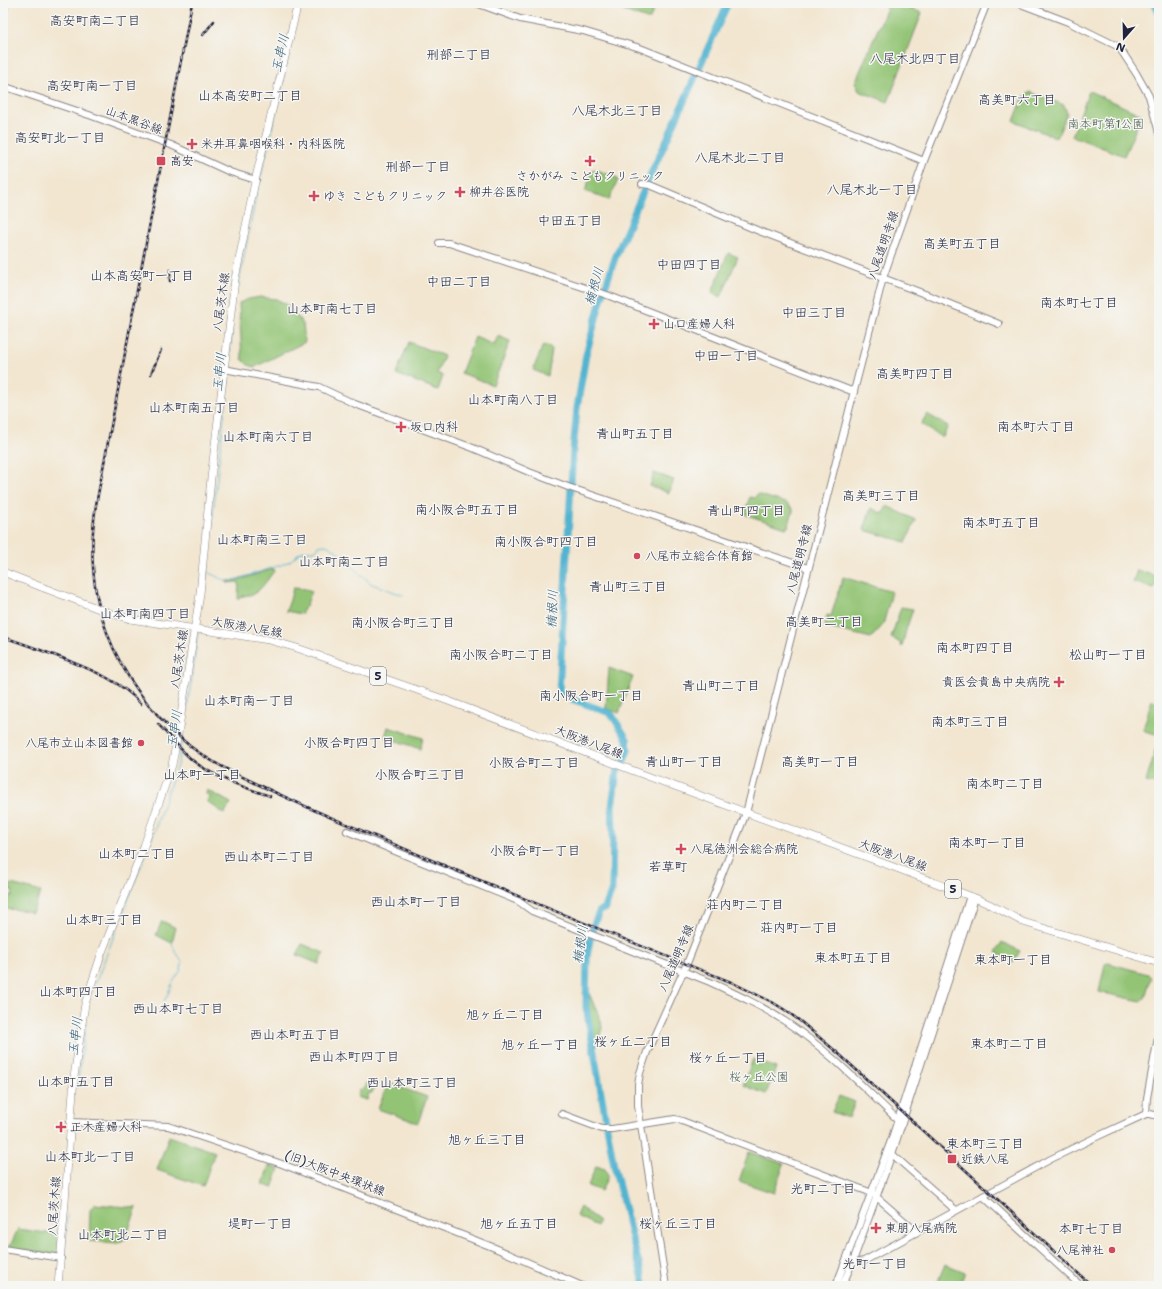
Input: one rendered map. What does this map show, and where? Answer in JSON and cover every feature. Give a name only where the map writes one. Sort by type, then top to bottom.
[{"type":"main road","name":"八尾茨木線","points":[[58,1286],[73,1122],[74,1076],[85,1004],[102,952],[144,846],[171,768],[197,629],[211,478],[227,370],[235,279],[256,180],[298,3]]},
{"type":"main road","name":"大阪港八尾線","points":[[3,572],[102,610],[130,619],[269,640],[297,648],[443,699],[973,897],[1023,922],[1159,963]]},
{"type":"street","points":[[476,3],[520,19],[583,31],[640,48],[924,161]]},
{"type":"street","name":"八尾道明寺線","points":[[666,1286],[641,1124],[638,1095],[640,1073],[647,1052],[684,972],[746,813],[883,278],[924,161],[987,3]]},
{"type":"street","points":[[1018,3],[1068,22],[1119,47],[1149,96],[1159,133]]},
{"type":"street","name":"山本黒谷線","points":[[3,86],[171,145],[230,172],[256,180]]},
{"type":"street","points":[[642,184],[650,185],[759,231],[999,324]]},
{"type":"street","points":[[439,243],[445,242],[456,245],[603,294],[854,392]]},
{"type":"street","points":[[227,370],[319,387],[355,404],[473,448],[568,487],[808,568]]},
{"type":"street","points":[[347,831],[518,901],[532,911],[684,972],[739,995],[764,1008],[789,1024],[834,1060],[898,1120],[901,1127]]},
{"type":"street","points":[[842,1286],[973,897]]},
{"type":"street","points":[[874,1194],[892,1154],[901,1127],[973,897]]},
{"type":"street","points":[[1146,1114],[1147,1098],[1159,1032]]},
{"type":"street","points":[[562,1114],[602,1129],[612,1129],[675,1119],[682,1121],[874,1194],[917,1232]]},
{"type":"street","points":[[850,1260],[858,1262],[864,1261],[1051,1159],[1094,1138],[1146,1114],[1159,1116]]},
{"type":"street","name":"(旧)大阪中央環状線","points":[[73,1122],[168,1126],[282,1164],[488,1245],[582,1286]]},
{"type":"street","points":[[892,1154],[956,1210]]},
{"type":"street","points":[[983,1196],[1081,1286]]},
{"type":"street","points":[[3,1249],[61,1258]]},
{"type":"street","points":[[836,1286],[850,1260]]},
{"type":"green space","points":[[601,3],[656,3],[650,19],[647,19]]},
{"type":"green space","points":[[889,3],[895,3],[922,13],[888,102],[859,91],[855,83]]},
{"type":"green space","name":"南本町第1公園","points":[[1089,91],[1142,115],[1124,156],[1072,136]]},
{"type":"green space","points":[[1030,92],[1064,105],[1067,113],[1057,138],[1014,121],[1023,98]]},
{"type":"green space","points":[[595,169],[617,178],[618,180],[609,200],[585,191],[593,170]]},
{"type":"green space","points":[[728,253],[738,257],[721,297],[713,294],[712,292]]},
{"type":"green space","points":[[260,297],[276,299],[286,304],[293,311],[303,324],[305,342],[255,367],[248,365],[242,359],[239,303]]},
{"type":"green space","points":[[498,336],[510,341],[493,385],[461,373],[475,337],[494,345]]},
{"type":"green space","points":[[409,342],[444,356],[437,373],[443,376],[438,390],[396,374]]},
{"type":"green space","points":[[543,345],[552,349],[548,376],[533,370]]},
{"type":"green space","points":[[927,414],[948,426],[943,437],[921,424]]},
{"type":"green space","points":[[654,473],[674,480],[669,493],[650,486]]},
{"type":"green space","points":[[757,494],[786,503],[793,509],[788,527],[786,528],[744,514],[750,497],[755,498]]},
{"type":"green space","points":[[887,506],[916,520],[906,542],[864,530],[871,508],[883,514]]},
{"type":"green space","points":[[274,569],[275,570],[258,591],[238,600],[239,582],[227,583],[227,581],[237,580]]},
{"type":"green space","points":[[1137,570],[1158,577],[1154,589],[1133,582]]},
{"type":"green space","points":[[843,577],[892,592],[883,625],[871,638],[825,627],[827,615],[831,616]]},
{"type":"green space","points":[[293,588],[305,589],[311,592],[307,604],[301,614],[286,611]]},
{"type":"green space","points":[[901,607],[913,609],[902,647],[899,642],[891,638]]},
{"type":"green space","points":[[609,668],[633,677],[619,713],[606,708]]},
{"type":"green space","points":[[1152,700],[1159,703],[1159,735],[1143,729]]},
{"type":"green space","points":[[388,727],[423,738],[420,749],[385,737]]},
{"type":"green space","points":[[1157,745],[1159,745],[1159,785],[1146,782]]},
{"type":"green space","points":[[207,790],[231,803],[224,814],[207,801],[210,797],[206,794]]},
{"type":"green space","points":[[11,884],[41,892],[32,913],[22,910],[3,909],[3,900],[6,895],[12,896],[13,891],[9,889]]},
{"type":"green space","points":[[162,921],[176,928],[172,943],[156,935]]},
{"type":"green space","points":[[1002,942],[1020,951],[1013,963],[996,952]]},
{"type":"green space","points":[[302,944],[324,953],[319,964],[297,955]]},
{"type":"green space","points":[[1108,963],[1148,974],[1151,977],[1145,998],[1141,1001],[1099,992],[1105,964]]},
{"type":"green space","points":[[588,991],[601,1021],[602,1028],[596,1048],[588,1005]]},
{"type":"green space","name":"桜ヶ丘公園","points":[[753,1059],[776,1068],[766,1094],[743,1085]]},
{"type":"green space","points":[[366,1083],[373,1085],[374,1087],[372,1093],[369,1093],[367,1100],[357,1097],[360,1089],[363,1090]]},
{"type":"green space","points":[[388,1083],[427,1097],[418,1123],[378,1109]]},
{"type":"green space","points":[[839,1096],[855,1102],[849,1118],[832,1112]]},
{"type":"green space","points":[[169,1136],[215,1152],[203,1186],[157,1170]]},
{"type":"green space","points":[[749,1152],[784,1164],[774,1193],[739,1181]]},
{"type":"green space","points":[[269,1165],[279,1169],[272,1188],[263,1184]]},
{"type":"green space","points":[[596,1166],[605,1169],[608,1176],[601,1191],[588,1186]]},
{"type":"green space","points":[[95,1204],[137,1208],[125,1239],[118,1243],[89,1241],[90,1210]]},
{"type":"green space","points":[[580,1207],[599,1221],[597,1226],[576,1216]]},
{"type":"green space","points":[[18,1229],[61,1235],[59,1256],[9,1248]]},
{"type":"green space","points":[[945,1264],[965,1272],[959,1286],[936,1286]]},
{"type":"waterway","points":[[3,16],[7,3]]},
{"type":"waterway","name":"楠根川","points":[[645,1286],[614,1166],[586,1007],[587,957],[589,945],[594,924],[599,912],[605,908],[612,890],[612,807],[617,771],[620,764],[624,761],[628,750],[627,739],[610,713],[566,697],[559,692],[573,451],[577,408],[586,355],[601,300],[615,258],[648,180],[728,3]]},
{"type":"waterway","points":[[1154,3],[1159,13]]},
{"type":"waterway","name":"玉串川","points":[[261,177],[287,62]]},
{"type":"waterway","name":"玉串川","points":[[238,287],[258,186]]},
{"type":"waterway","name":"玉串川","points":[[229,367],[232,330]]},
{"type":"waterway","name":"玉串川","points":[[204,589],[229,372]]},
{"type":"waterway","points":[[208,572],[221,579],[231,581],[281,565],[290,561],[299,553],[304,551],[315,551],[319,546],[326,545],[337,551],[349,564],[372,584],[403,595]]},
{"type":"waterway","name":"玉串川","points":[[96,982],[152,838],[178,762],[198,632]]},
{"type":"waterway","points":[[172,940],[174,949],[182,962]]},
{"type":"waterway","points":[[173,982],[181,970],[182,964]]},
{"type":"waterway","points":[[164,1001],[172,984]]},
{"type":"waterway","name":"玉串川","points":[[77,1086],[86,1022]]},
{"type":"waterway","name":"玉串川","points":[[62,1286],[67,1215]]},
{"type":"railway","points":[[192,3],[96,505],[93,539],[93,572],[99,604],[108,635],[121,664],[138,691],[159,717],[191,747],[216,763],[264,787],[404,849],[731,982],[785,1010],[839,1054],[1092,1286]]},
{"type":"railway","points":[[203,35],[214,21]]},
{"type":"railway","points":[[170,270],[170,281]]},
{"type":"railway","points":[[151,374],[161,350]]},
{"type":"railway","points":[[3,637],[62,658],[104,676],[124,688],[141,704]]},
{"type":"railway","points":[[158,724],[192,760],[210,772],[270,796]]},
{"type":"place","name":"米井耳鼻咽喉科・内科医院","points":[[192,144]]},
{"type":"place","name":"高安","points":[[161,161]]},
{"type":"place","name":"さかがみ こどもクリニック","points":[[590,161]]},
{"type":"place","name":"柳井谷医院","points":[[460,192]]},
{"type":"place","name":"ゆき こどもクリニック","points":[[314,196]]},
{"type":"place","name":"山口産婦人科","points":[[654,324]]},
{"type":"place","name":"坂口内科","points":[[401,427]]},
{"type":"place","name":"八尾市立総合体育館","points":[[637,556]]},
{"type":"place","name":"貴医会貴島中央病院","points":[[1059,682]]},
{"type":"place","name":"八尾市立山本図書館","points":[[141,743]]},
{"type":"place","name":"八尾徳洲会総合病院","points":[[681,849]]},
{"type":"place","name":"正木産婦人科","points":[[61,1127]]},
{"type":"place","name":"近鉄八尾","points":[[952,1159]]},
{"type":"place","name":"東朋八尾病院","points":[[876,1228]]},
{"type":"place","name":"八尾神社","points":[[1112,1250]]},
{"type":"district","name":"高安町南二丁目","points":[[95,20]]},
{"type":"district","name":"刑部二丁目","points":[[459,54]]},
{"type":"district","name":"八尾木北四丁目","points":[[915,58]]},
{"type":"district","name":"高安町南一丁目","points":[[92,85]]},
{"type":"district","name":"山本高安町二丁目","points":[[250,95]]},
{"type":"district","name":"高美町六丁目","points":[[1017,99]]},
{"type":"district","name":"八尾木北三丁目","points":[[617,110]]},
{"type":"district","name":"高安町北一丁目","points":[[60,137]]},
{"type":"district","name":"八尾木北二丁目","points":[[740,157]]},
{"type":"district","name":"刑部一丁目","points":[[418,166]]},
{"type":"district","name":"八尾木北一丁目","points":[[872,189]]},
{"type":"district","name":"中田五丁目","points":[[570,220]]},
{"type":"district","name":"高美町五丁目","points":[[962,243]]},
{"type":"district","name":"中田四丁目","points":[[689,264]]},
{"type":"district","name":"山本高安町一丁目","points":[[142,275]]},
{"type":"district","name":"中田二丁目","points":[[459,281]]},
{"type":"district","name":"南本町七丁目","points":[[1079,302]]},
{"type":"district","name":"山本町南七丁目","points":[[332,308]]},
{"type":"district","name":"中田三丁目","points":[[814,312]]},
{"type":"district","name":"中田一丁目","points":[[726,355]]},
{"type":"district","name":"高美町四丁目","points":[[915,373]]},
{"type":"district","name":"山本町南八丁目","points":[[513,399]]},
{"type":"district","name":"山本町南五丁目","points":[[194,407]]},
{"type":"district","name":"南本町六丁目","points":[[1036,426]]},
{"type":"district","name":"青山町五丁目","points":[[635,433]]},
{"type":"district","name":"山本町南六丁目","points":[[268,436]]},
{"type":"district","name":"高美町三丁目","points":[[881,495]]},
{"type":"district","name":"南小阪合町五丁目","points":[[467,509]]},
{"type":"district","name":"青山町四丁目","points":[[746,510]]},
{"type":"district","name":"南本町五丁目","points":[[1001,522]]},
{"type":"district","name":"山本町南三丁目","points":[[262,539]]},
{"type":"district","name":"南小阪合町四丁目","points":[[546,541]]},
{"type":"district","name":"山本町南二丁目","points":[[344,561]]},
{"type":"district","name":"青山町三丁目","points":[[628,586]]},
{"type":"district","name":"山本町南四丁目","points":[[145,613]]},
{"type":"district","name":"高美町二丁目","points":[[824,621]]},
{"type":"district","name":"南小阪合町三丁目","points":[[403,622]]},
{"type":"district","name":"南本町四丁目","points":[[975,647]]},
{"type":"district","name":"南小阪合町二丁目","points":[[501,654]]},
{"type":"district","name":"松山町一丁目","points":[[1108,654]]},
{"type":"district","name":"青山町二丁目","points":[[721,685]]},
{"type":"district","name":"南小阪合町一丁目","points":[[591,695]]},
{"type":"district","name":"山本町南一丁目","points":[[249,700]]},
{"type":"district","name":"南本町三丁目","points":[[970,721]]},
{"type":"district","name":"小阪合町四丁目","points":[[349,742]]},
{"type":"district","name":"青山町一丁目","points":[[684,761]]},
{"type":"district","name":"高美町一丁目","points":[[820,761]]},
{"type":"district","name":"小阪合町二丁目","points":[[534,762]]},
{"type":"district","name":"山本町一丁目","points":[[202,774]]},
{"type":"district","name":"小阪合町三丁目","points":[[420,774]]},
{"type":"district","name":"南本町二丁目","points":[[1005,783]]},
{"type":"district","name":"南本町一丁目","points":[[987,842]]},
{"type":"district","name":"小阪合町一丁目","points":[[535,850]]},
{"type":"district","name":"山本町二丁目","points":[[137,853]]},
{"type":"district","name":"西山本町二丁目","points":[[269,856]]},
{"type":"district","name":"若草町","points":[[668,866]]},
{"type":"district","name":"西山本町一丁目","points":[[416,901]]},
{"type":"district","name":"荘内町二丁目","points":[[745,904]]},
{"type":"district","name":"山本町三丁目","points":[[104,919]]},
{"type":"district","name":"荘内町一丁目","points":[[799,927]]},
{"type":"district","name":"東本町五丁目","points":[[853,957]]},
{"type":"district","name":"東本町一丁目","points":[[1013,959]]},
{"type":"district","name":"山本町四丁目","points":[[78,991]]},
{"type":"district","name":"西山本町七丁目","points":[[178,1008]]},
{"type":"district","name":"旭ヶ丘二丁目","points":[[505,1014]]},
{"type":"district","name":"西山本町五丁目","points":[[295,1034]]},
{"type":"district","name":"桜ヶ丘二丁目","points":[[633,1041]]},
{"type":"district","name":"東本町二丁目","points":[[1009,1043]]},
{"type":"district","name":"旭ヶ丘一丁目","points":[[540,1044]]},
{"type":"district","name":"西山本町四丁目","points":[[354,1056]]},
{"type":"district","name":"桜ヶ丘一丁目","points":[[728,1057]]},
{"type":"district","name":"山本町五丁目","points":[[76,1081]]},
{"type":"district","name":"西山本町三丁目","points":[[412,1082]]},
{"type":"district","name":"旭ヶ丘三丁目","points":[[487,1139]]},
{"type":"district","name":"東本町三丁目","points":[[985,1143]]},
{"type":"district","name":"山本町北一丁目","points":[[90,1156]]},
{"type":"district","name":"光町二丁目","points":[[823,1188]]},
{"type":"district","name":"堤町一丁目","points":[[260,1223]]},
{"type":"district","name":"旭ヶ丘五丁目","points":[[519,1223]]},
{"type":"district","name":"桜ヶ丘三丁目","points":[[678,1223]]},
{"type":"district","name":"本町七丁目","points":[[1091,1228]]},
{"type":"district","name":"山本町北二丁目","points":[[123,1234]]},
{"type":"district","name":"光町一丁目","points":[[875,1263]]}]
